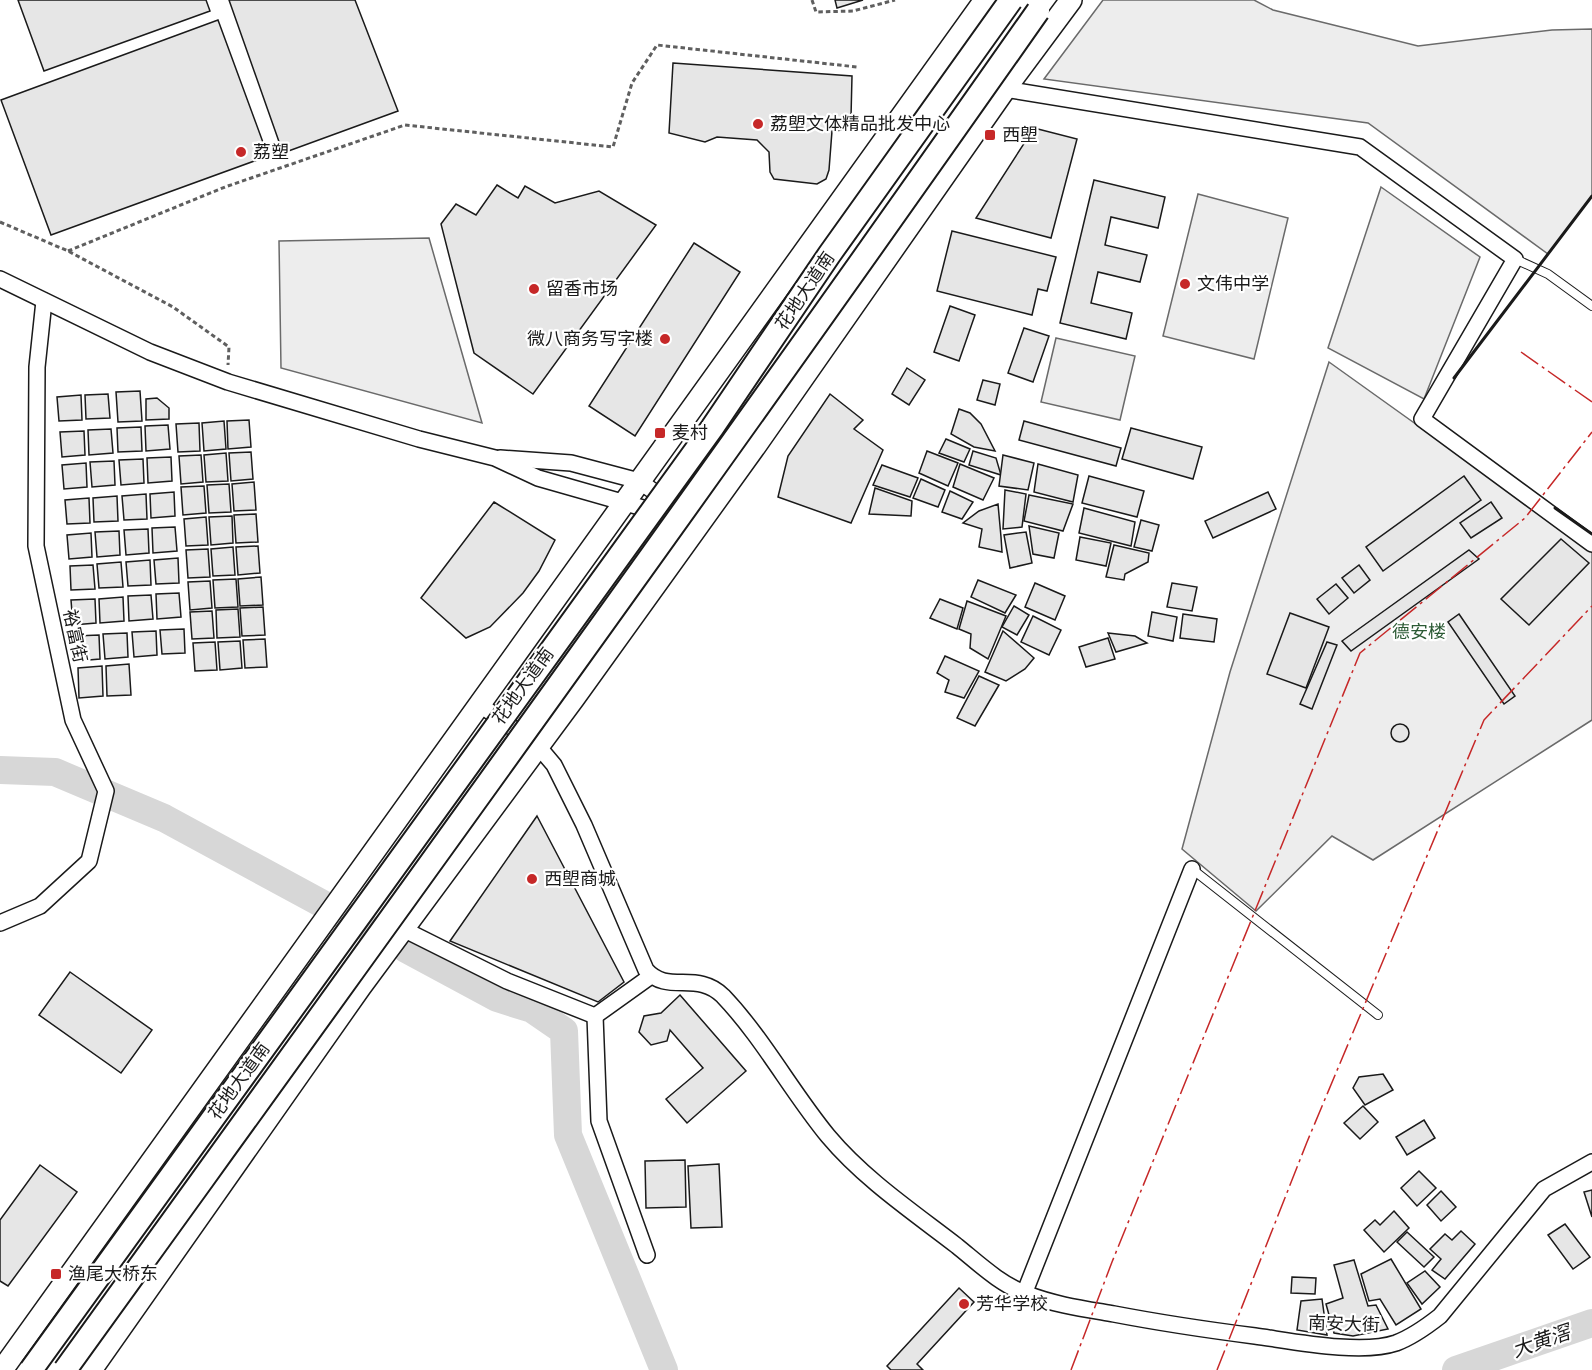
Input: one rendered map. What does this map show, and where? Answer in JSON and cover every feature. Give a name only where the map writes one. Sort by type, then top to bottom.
[{"type":"main road","name":"花地大道南","points":[[2,1370],[985,0]]},
{"type":"main road","name":"花地大道南","points":[[31,1370],[712,428],[829,255],[1011,0]]},
{"type":"main road","points":[[95,1363],[403,929],[700,524],[1005,89],[1071,0]]},
{"type":"main road","name":"花地大道南","points":[[65,1370],[728,452],[852,272],[1038,11]]},
{"type":"street","points":[[1005,89],[1360,147],[1515,259],[1422,419],[1592,544]]},
{"type":"street","points":[[0,279],[150,352],[228,382],[419,439],[495,458],[538,478],[700,524]]},
{"type":"street","name":"裕富街","points":[[0,923],[40,906],[89,861],[106,791],[73,720],[36,546],[37,367],[44,301]]},
{"type":"street","points":[[495,458],[550,460],[639,481],[700,524]]},
{"type":"street","points":[[479,704],[538,747],[554,765],[566,787],[646,970],[651,976],[595,1016]]},
{"type":"street","points":[[1024,1294],[1192,869]]},
{"type":"street","points":[[403,929],[507,981],[595,1016]]},
{"type":"street","name":"南安大街","points":[[651,976],[666,983],[698,982],[714,988],[745,1023],[823,1129],[871,1179],[989,1271],[1024,1294],[1076,1308],[1230,1333],[1329,1345],[1382,1346],[1395,1343],[1425,1328],[1440,1316],[1544,1189],[1592,1162]]},
{"type":"street","points":[[595,1016],[599,1120],[647,1255]]},
{"type":"lane","points":[[1515,259],[1548,274],[1592,306]]},
{"type":"lane","points":[[1192,869],[1378,1015]]},
{"type":"path","points":[[812,0],[816,12],[853,11],[895,0]]},
{"type":"path","points":[[68,251],[225,187],[405,125],[613,147],[632,83],[657,45],[857,67]]},
{"type":"path","points":[[0,222],[68,251],[173,307],[229,347],[228,382]]},
{"type":"shaded area","points":[[1103,0],[1254,0],[1273,10],[1418,46],[1552,30],[1592,29],[1592,196],[1548,254],[1368,123],[1044,79]]},
{"type":"shaded area","points":[[1381,187],[1480,257],[1424,399],[1328,348]]},
{"type":"shaded area","points":[[1198,194],[1288,218],[1254,359],[1163,336]]},
{"type":"shaded area","points":[[429,238],[482,423],[281,368],[279,241]]},
{"type":"shaded area","points":[[1056,338],[1135,356],[1120,420],[1041,402]]},
{"type":"shaded area","name":"德安楼","points":[[1329,362],[1592,550],[1592,720],[1373,860],[1332,836],[1256,911],[1182,849],[1230,672]]},
{"type":"building","points":[[18,0],[206,0],[210,11],[44,71]]},
{"type":"building","points":[[229,0],[355,0],[398,111],[283,153]]},
{"type":"building","points":[[835,0],[863,0],[837,8]]},
{"type":"building","points":[[218,20],[268,156],[51,235],[1,100]]},
{"type":"building","name":"荔塱文体精品批发中心","points":[[673,63],[852,76],[851,117],[843,130],[832,131],[829,170],[826,179],[817,184],[774,179],[770,172],[769,152],[757,140],[717,137],[705,142],[669,133]]},
{"type":"building","points":[[1034,128],[1077,139],[1051,238],[976,218]]},
{"type":"building","points":[[1094,180],[1165,197],[1158,228],[1111,217],[1105,245],[1147,255],[1140,282],[1098,272],[1091,303],[1132,313],[1126,339],[1060,323]]},
{"type":"building","name":"留香市场","points":[[497,185],[518,198],[525,186],[555,203],[599,191],[656,225],[533,394],[474,353],[441,224],[456,204],[476,215]]},
{"type":"building","points":[[952,231],[1056,257],[1047,291],[1038,289],[1032,315],[937,291]]},
{"type":"building","name":"微八商务写字楼","points":[[694,243],[740,272],[635,436],[589,406]]},
{"type":"building","points":[[950,306],[975,315],[959,361],[934,352]]},
{"type":"building","points":[[1024,328],[1049,336],[1033,382],[1008,373]]},
{"type":"building","points":[[907,368],[925,380],[909,405],[892,394]]},
{"type":"building","points":[[983,380],[1000,384],[995,405],[977,400]]},
{"type":"building","points":[[140,391],[142,421],[118,422],[116,392]]},
{"type":"building","points":[[108,394],[110,418],[86,419],[85,395]]},
{"type":"building","points":[[830,394],[863,420],[854,429],[883,450],[851,523],[778,497],[788,456]]},
{"type":"building","points":[[81,395],[82,420],[59,421],[57,397]]},
{"type":"building","points":[[157,398],[169,408],[169,419],[146,420],[146,399]]},
{"type":"building","points":[[959,409],[970,413],[981,424],[995,451],[974,447],[951,434]]},
{"type":"building","points":[[249,420],[251,447],[228,449],[227,421]]},
{"type":"building","points":[[224,421],[226,449],[204,451],[202,423]]},
{"type":"building","points":[[1024,421],[1121,448],[1116,466],[1019,440]]},
{"type":"building","points":[[199,423],[200,451],[178,452],[176,424]]},
{"type":"building","points":[[168,425],[170,449],[146,451],[145,426]]},
{"type":"building","points":[[141,427],[142,451],[118,452],[117,428]]},
{"type":"building","points":[[1131,428],[1202,447],[1193,479],[1122,459]]},
{"type":"building","points":[[111,429],[113,453],[89,455],[88,430]]},
{"type":"building","points":[[84,431],[85,455],[62,457],[60,432]]},
{"type":"building","points":[[946,439],[970,449],[964,462],[939,453]]},
{"type":"building","points":[[927,451],[958,463],[948,486],[919,473]]},
{"type":"building","points":[[973,451],[996,458],[1001,475],[969,465]]},
{"type":"building","points":[[251,452],[253,479],[231,481],[229,453]]},
{"type":"building","points":[[226,453],[228,481],[206,482],[204,455]]},
{"type":"building","points":[[201,455],[203,482],[181,484],[179,456]]},
{"type":"building","points":[[1003,455],[1034,463],[1028,490],[999,486]]},
{"type":"building","points":[[171,457],[172,481],[148,483],[147,458]]},
{"type":"building","points":[[143,459],[144,483],[121,485],[119,460]]},
{"type":"building","points":[[114,461],[115,485],[92,487],[90,462]]},
{"type":"building","points":[[86,463],[87,487],[64,489],[62,465]]},
{"type":"building","points":[[960,464],[994,478],[983,500],[953,487]]},
{"type":"building","points":[[1038,464],[1078,475],[1073,502],[1034,492]]},
{"type":"building","points":[[882,465],[918,478],[910,497],[873,485]]},
{"type":"building","points":[[1089,476],[1144,491],[1137,517],[1082,503]]},
{"type":"building","points":[[1464,476],[1481,500],[1383,571],[1366,547]]},
{"type":"building","points":[[921,479],[945,490],[938,507],[913,498]]},
{"type":"building","points":[[254,482],[256,510],[234,511],[232,484]]},
{"type":"building","points":[[229,484],[231,512],[209,513],[207,485]]},
{"type":"building","points":[[204,486],[206,513],[183,515],[181,487]]},
{"type":"building","points":[[875,488],[912,501],[911,516],[869,514]]},
{"type":"building","points":[[1005,490],[1026,494],[1022,527],[1003,529]]},
{"type":"building","points":[[950,491],[973,502],[962,519],[942,512]]},
{"type":"building","points":[[174,492],[175,516],[151,518],[150,494]]},
{"type":"building","points":[[1268,492],[1276,509],[1213,538],[1205,521]]},
{"type":"building","points":[[146,494],[147,519],[124,520],[122,496]]},
{"type":"building","points":[[1029,495],[1073,504],[1063,531],[1024,521]]},
{"type":"building","points":[[117,496],[118,521],[94,522],[93,498]]},
{"type":"building","points":[[89,498],[90,523],[67,524],[65,500]]},
{"type":"building","points":[[494,502],[555,540],[539,571],[523,593],[490,627],[466,638],[421,598]]},
{"type":"building","points":[[1491,502],[1502,518],[1471,538],[1460,523]]},
{"type":"building","points":[[998,504],[1002,552],[979,547],[982,529],[963,523],[979,511]]},
{"type":"building","points":[[1084,508],[1135,522],[1131,546],[1079,533]]},
{"type":"building","points":[[256,514],[258,542],[236,543],[234,515]]},
{"type":"building","points":[[232,516],[233,543],[211,545],[209,517]]},
{"type":"building","points":[[206,517],[208,545],[186,546],[184,519]]},
{"type":"building","points":[[1141,520],[1159,525],[1152,551],[1134,547]]},
{"type":"building","points":[[1029,526],[1059,533],[1054,558],[1033,554]]},
{"type":"building","points":[[175,527],[177,551],[153,553],[152,528]]},
{"type":"building","points":[[148,529],[149,553],[126,555],[124,530]]},
{"type":"building","points":[[119,531],[120,555],[97,557],[95,532]]},
{"type":"building","points":[[1026,532],[1032,563],[1010,568],[1004,535]]},
{"type":"building","points":[[91,533],[92,557],[69,559],[67,535]]},
{"type":"building","points":[[1080,537],[1111,543],[1106,566],[1076,560]]},
{"type":"building","points":[[1561,539],[1589,563],[1529,625],[1501,599]]},
{"type":"building","points":[[1114,545],[1149,553],[1148,562],[1125,574],[1124,580],[1106,577]]},
{"type":"building","points":[[258,546],[260,573],[238,575],[236,547]]},
{"type":"building","points":[[233,547],[235,575],[213,576],[211,549]]},
{"type":"building","points":[[208,549],[210,577],[188,578],[186,550]]},
{"type":"building","points":[[1469,550],[1479,559],[1351,651],[1342,641]]},
{"type":"building","points":[[178,558],[179,583],[156,584],[154,560]]},
{"type":"building","points":[[150,560],[151,585],[128,586],[126,562]]},
{"type":"building","points":[[121,562],[123,587],[99,588],[97,564]]},
{"type":"building","points":[[93,565],[95,589],[71,590],[70,566]]},
{"type":"building","points":[[1359,565],[1370,580],[1354,593],[1342,578]]},
{"type":"building","points":[[261,577],[263,605],[240,606],[238,579]]},
{"type":"building","points":[[236,579],[238,607],[215,608],[213,580]]},
{"type":"building","points":[[978,580],[1016,595],[1005,613],[971,597]]},
{"type":"building","points":[[210,581],[212,608],[190,610],[188,582]]},
{"type":"building","points":[[1035,583],[1065,596],[1055,620],[1025,607]]},
{"type":"building","points":[[1172,583],[1197,587],[1192,611],[1167,607]]},
{"type":"building","points":[[1336,584],[1348,598],[1329,614],[1317,599]]},
{"type":"building","points":[[179,593],[181,617],[157,619],[156,594]]},
{"type":"building","points":[[151,595],[153,619],[129,621],[128,596]]},
{"type":"building","points":[[123,597],[124,621],[100,623],[99,599]]},
{"type":"building","points":[[95,599],[96,623],[73,625],[71,600]]},
{"type":"building","points":[[940,599],[963,608],[957,629],[930,618]]},
{"type":"building","points":[[967,601],[1006,616],[988,659],[970,648],[971,634],[959,629]]},
{"type":"building","points":[[1014,606],[1029,615],[1017,635],[1002,627]]},
{"type":"building","points":[[263,607],[265,635],[242,636],[240,608]]},
{"type":"building","points":[[238,609],[240,637],[217,638],[216,610]]},
{"type":"building","points":[[212,611],[214,638],[192,639],[190,612]]},
{"type":"building","points":[[1152,612],[1177,617],[1173,641],[1148,636]]},
{"type":"building","points":[[1290,613],[1329,627],[1306,688],[1267,674]]},
{"type":"building","points":[[1183,614],[1217,619],[1214,642],[1180,638]]},
{"type":"building","points":[[1459,614],[1515,696],[1504,704],[1448,622]]},
{"type":"building","points":[[1033,616],[1061,630],[1049,655],[1021,642]]},
{"type":"building","points":[[184,629],[185,653],[162,654],[160,630]]},
{"type":"building","points":[[156,631],[157,655],[134,657],[132,632]]},
{"type":"building","points":[[1003,631],[1034,658],[1025,669],[1006,681],[985,672]]},
{"type":"building","points":[[127,633],[128,657],[105,659],[103,634]]},
{"type":"building","points":[[1108,633],[1135,636],[1147,643],[1116,652]]},
{"type":"building","points":[[99,635],[100,659],[77,661],[75,636]]},
{"type":"building","points":[[1108,638],[1115,659],[1086,667],[1079,647]]},
{"type":"building","points":[[265,639],[267,667],[245,668],[243,640]]},
{"type":"building","points":[[240,641],[242,668],[220,670],[218,642]]},
{"type":"building","points":[[215,642],[217,670],[195,671],[193,643]]},
{"type":"building","points":[[1327,642],[1337,645],[1312,709],[1300,704]]},
{"type":"building","points":[[945,656],[979,671],[964,698],[945,692],[949,680],[937,673]]},
{"type":"building","points":[[129,664],[131,695],[107,696],[106,666]]},
{"type":"building","points":[[102,666],[103,696],[79,698],[78,668]]},
{"type":"building","points":[[979,676],[999,685],[975,726],[957,718]]},
{"type":"building","points":[[1400,724],[1406,727],[1409,733],[1406,739],[1400,742],[1394,739],[1391,733],[1394,727]]},
{"type":"building","name":"西塱商城","points":[[537,816],[624,982],[598,1002],[450,941]]},
{"type":"building","points":[[70,972],[152,1030],[121,1073],[39,1015]]},
{"type":"building","points":[[680,995],[746,1071],[687,1123],[666,1099],[703,1068],[670,1030],[667,1041],[651,1045],[639,1032],[644,1016],[661,1013]]},
{"type":"building","points":[[1383,1074],[1393,1090],[1365,1105],[1353,1088],[1359,1077]]},
{"type":"building","points":[[1363,1106],[1378,1122],[1360,1139],[1344,1123]]},
{"type":"building","points":[[1424,1120],[1435,1138],[1407,1155],[1396,1137]]},
{"type":"building","points":[[685,1160],[686,1207],[646,1208],[645,1161]]},
{"type":"building","points":[[719,1164],[722,1227],[691,1228],[688,1166]]},
{"type":"building","points":[[40,1165],[77,1192],[8,1286],[0,1281],[0,1220]]},
{"type":"building","points":[[1419,1171],[1436,1188],[1417,1206],[1401,1188]]},
{"type":"building","points":[[1592,1190],[1592,1217],[1584,1192]]},
{"type":"building","points":[[1441,1191],[1456,1207],[1441,1221],[1427,1205]]},
{"type":"building","points":[[1394,1211],[1409,1228],[1384,1252],[1364,1230],[1375,1220],[1380,1225]]},
{"type":"building","points":[[1565,1224],[1590,1257],[1573,1269],[1548,1235]]},
{"type":"building","points":[[1461,1231],[1475,1244],[1445,1279],[1432,1270],[1441,1259],[1430,1249],[1445,1234],[1452,1240]]},
{"type":"building","points":[[1407,1232],[1434,1257],[1424,1267],[1397,1242]]},
{"type":"building","points":[[1391,1259],[1421,1309],[1396,1325],[1380,1299],[1369,1301],[1361,1274]]},
{"type":"building","points":[[1354,1260],[1368,1306],[1376,1305],[1388,1329],[1353,1336],[1334,1333],[1326,1304],[1343,1298],[1334,1265]]},
{"type":"building","points":[[1425,1271],[1440,1287],[1422,1304],[1407,1283]]},
{"type":"building","points":[[1292,1277],[1316,1278],[1315,1294],[1291,1293]]},
{"type":"building","points":[[959,1288],[974,1302],[917,1364],[923,1370],[891,1370],[887,1366]]},
{"type":"building","points":[[1322,1299],[1327,1335],[1297,1330],[1301,1301]]},
{"type":"waterway","points":[[0,770],[55,772],[164,818],[380,935]]},
{"type":"waterway","points":[[406,949],[497,998],[532,1009],[564,1031],[568,1135],[664,1370]]},
{"type":"waterway","name":"大黄滘","points":[[1456,1370],[1592,1323]]},
{"type":"wall","points":[[1454,378],[1592,196]]},
{"type":"wall","points":[[1555,508],[1592,534]]},
{"type":"power","points":[[1521,352],[1592,402]]},
{"type":"power","points":[[1071,1370],[1112,1262],[1360,653],[1525,518],[1592,432]]},
{"type":"power","points":[[1217,1370],[1307,1142],[1484,720],[1592,606]]},
{"type":"place","name":"荔塱文体精品批发中心","points":[[758,124]]},
{"type":"place","name":"西塱","points":[[990,135]]},
{"type":"place","name":"荔塑","points":[[241,152]]},
{"type":"place","name":"文伟中学","points":[[1185,284]]},
{"type":"place","name":"留香市场","points":[[534,289]]},
{"type":"place","name":"微八商务写字楼","points":[[665,339]]},
{"type":"place","name":"麦村","points":[[660,433]]},
{"type":"place","name":"西塱商城","points":[[532,879]]},
{"type":"place","name":"渔尾大桥东","points":[[56,1274]]},
{"type":"place","name":"芳华学校","points":[[964,1304]]}]
